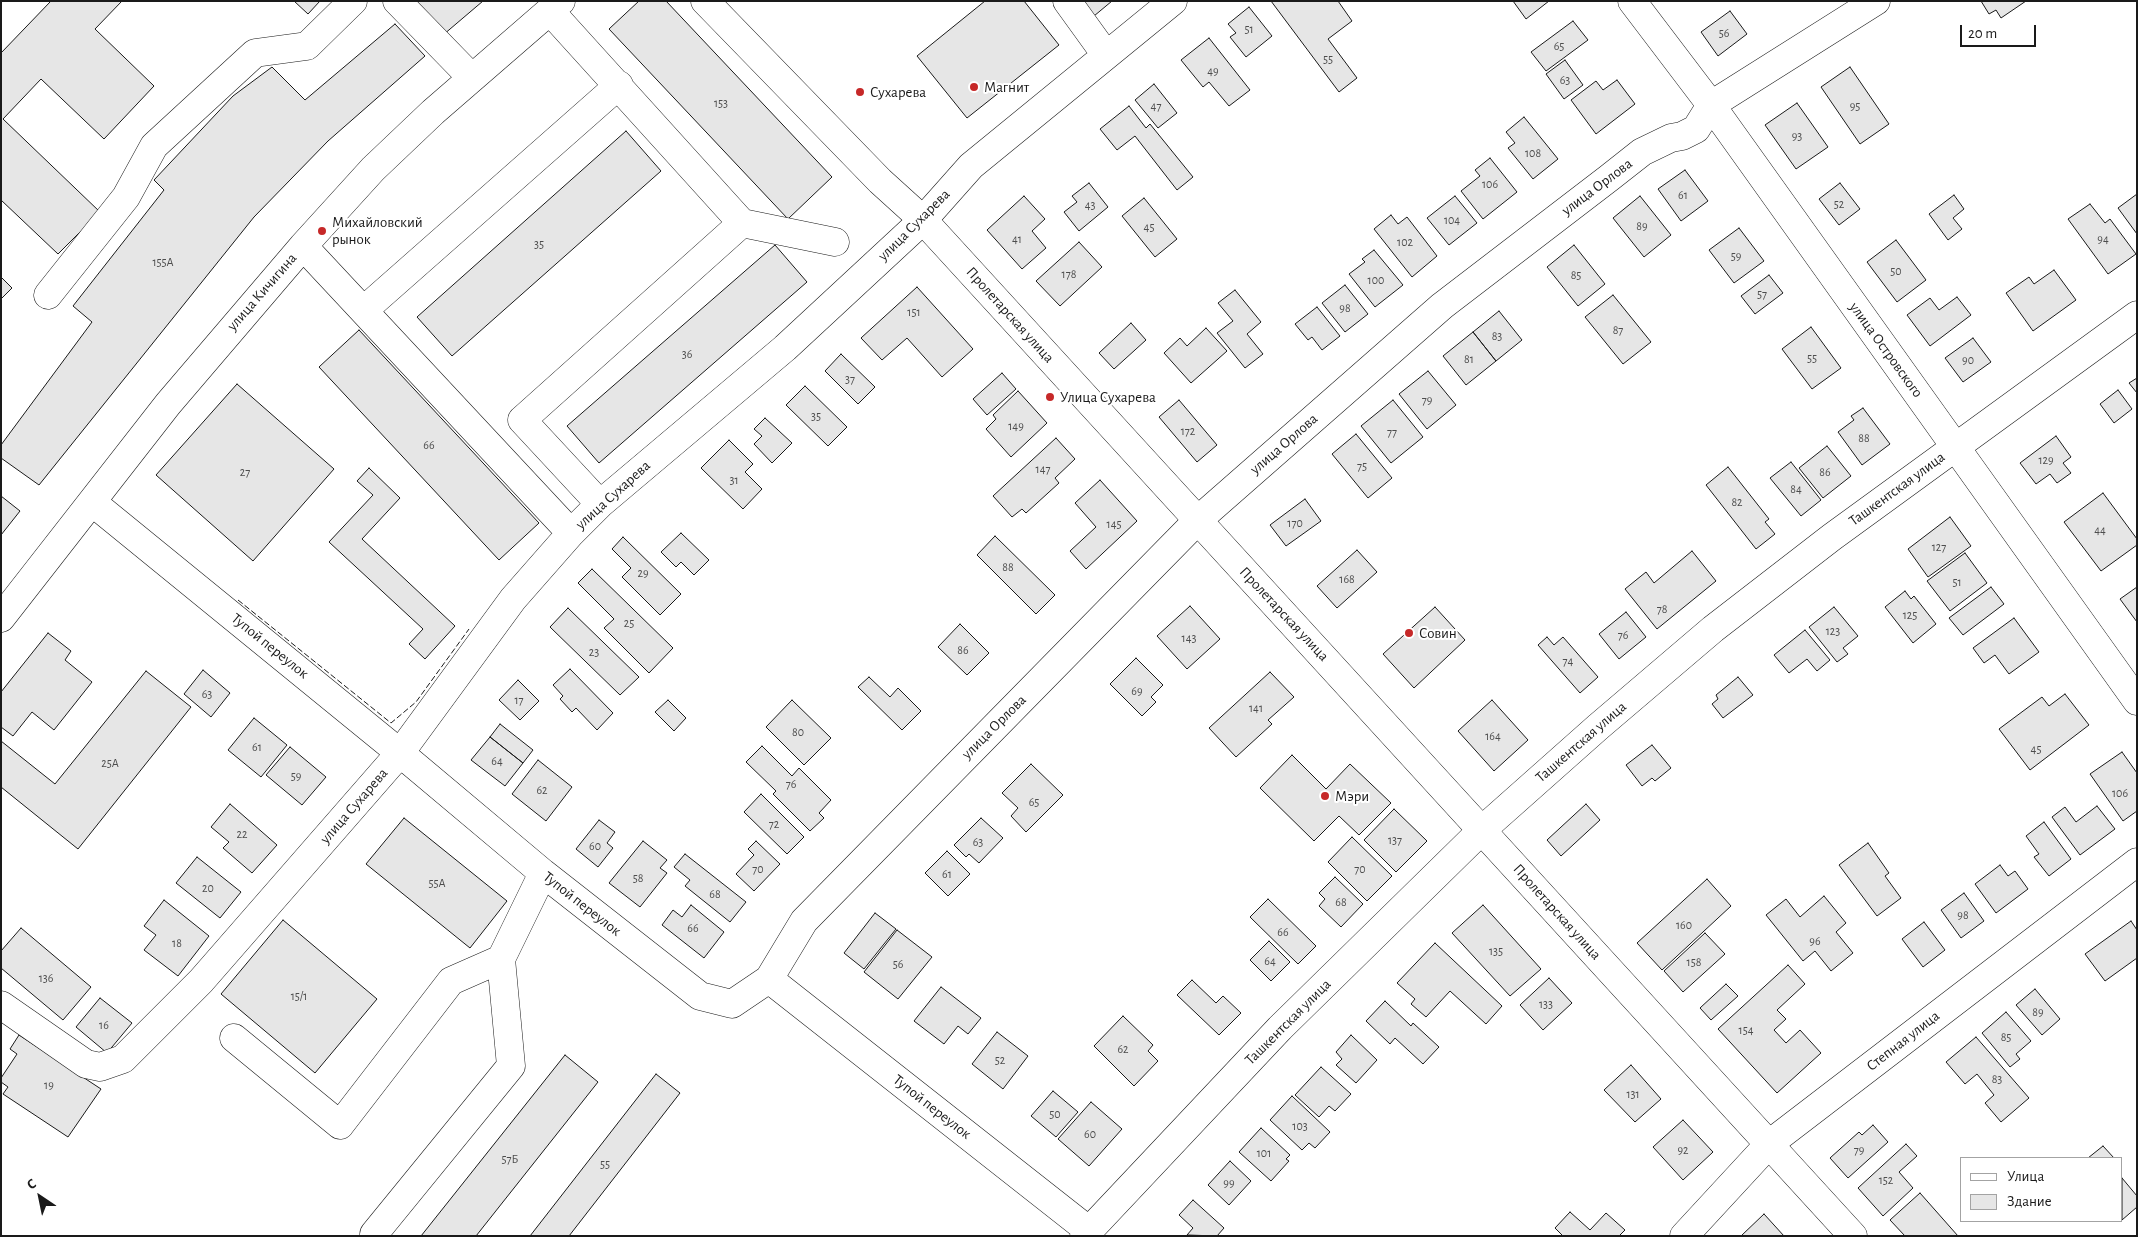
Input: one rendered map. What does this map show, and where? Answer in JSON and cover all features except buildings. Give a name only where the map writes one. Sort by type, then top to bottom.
[{"type":"street","points":[[48,295],[126,197],[154,146],[255,52],[307,46],[353,1]]},
{"type":"street","points":[[397,1],[472,78]]},
{"type":"street","name":"Пролетарская улица","points":[[705,1],[880,181],[923,220],[1853,1236]]},
{"type":"street","points":[[1067,1],[1106,55]]},
{"type":"street","name":"улица Сухарева","points":[[1,1004],[86,1064],[100,1067],[123,1059],[201,981],[400,753],[513,599],[571,533],[600,504],[785,348],[923,220],[971,166],[1173,1]]},
{"type":"street","name":"улица Островского","points":[[1632,1],[1710,105],[2137,701]]},
{"type":"street","name":"улица Орлова","points":[[769,979],[804,921],[1198,520],[1442,306],[1642,152],[1671,138],[1682,136],[1696,129],[1710,105],[1876,1]]},
{"type":"street","points":[[556,6],[619,85],[742,223],[835,242]]},
{"type":"street","name":"улица Кичигина","points":[[1,618],[219,342],[303,246],[373,169],[472,78],[556,6]]},
{"type":"street","points":[[364,310],[619,85]]},
{"type":"street","points":[[600,504],[522,420],[742,223]]},
{"type":"street","points":[[303,246],[571,533]]},
{"type":"street","name":"Ташкентская улица","points":[[1086,1233],[1280,1028],[1482,830],[1598,726],[1713,629],[1832,537],[2137,315]]},
{"type":"street","name":"Тупой переулок","points":[[92,502],[400,753],[543,873],[700,996],[732,1004],[769,979],[1086,1233]]},
{"type":"street","name":"Степная улица","points":[[1684,1236],[1769,1144],[2134,870]]},
{"type":"street","points":[[374,1234],[511,1066],[500,959],[543,873]]},
{"type":"street","points":[[234,1038],[340,1124],[451,981],[500,959]]},
{"type":"fence","points":[[238,600],[391,723],[416,702],[469,629]]},
{"type":"place","name":"Магнит","points":[[974,87]]},
{"type":"place","name":"Сухарева","points":[[860,92]]},
{"type":"place","name":"Михайловский рынок","points":[[322,231]]},
{"type":"place","name":"Улица Сухарева","points":[[1050,397]]},
{"type":"place","name":"Совин","points":[[1409,633]]},
{"type":"place","name":"Мэри","points":[[1325,796]]}]
